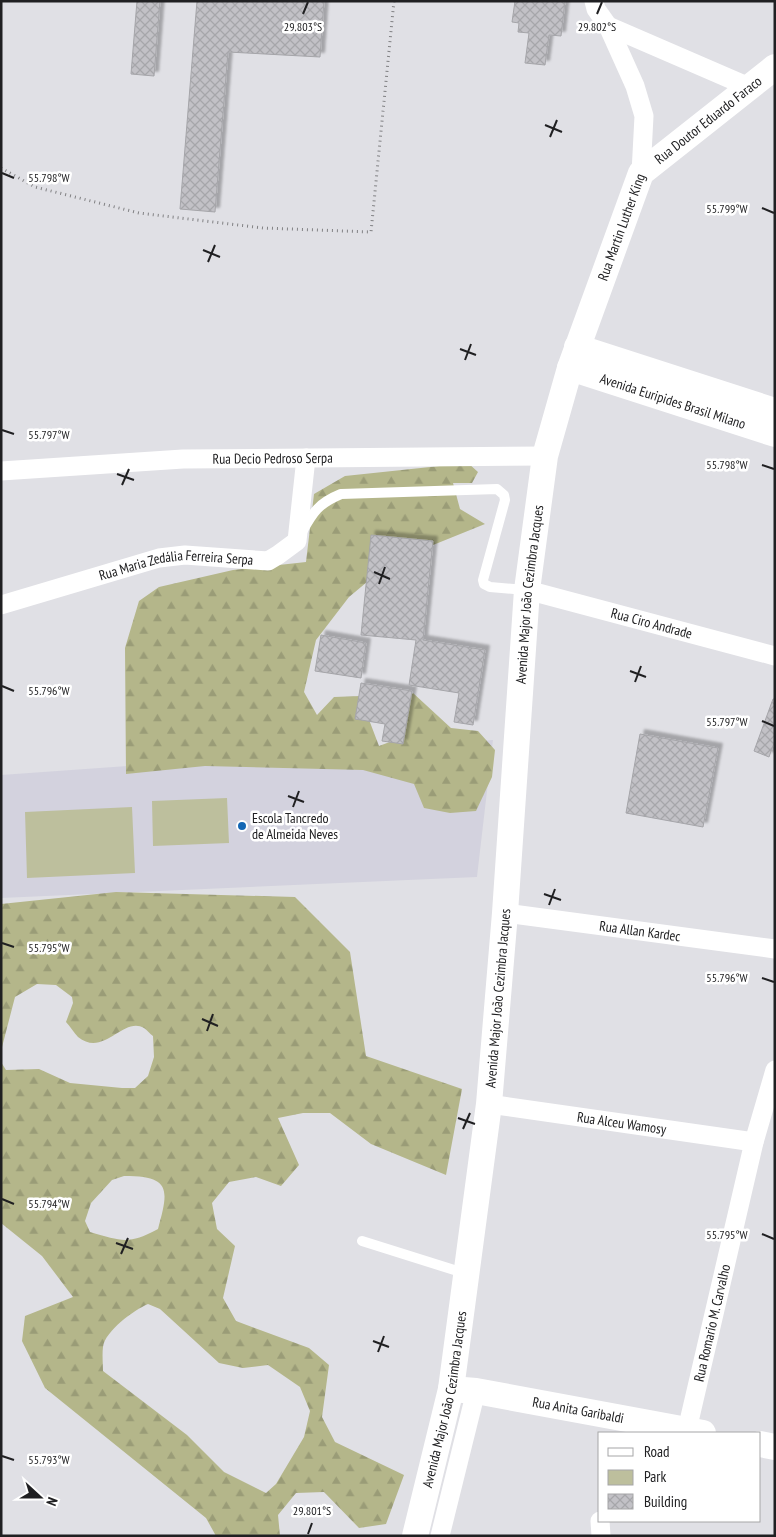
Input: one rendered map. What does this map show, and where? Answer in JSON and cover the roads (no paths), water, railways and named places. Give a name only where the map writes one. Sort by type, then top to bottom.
[{"type":"street","name":"Rua Martin Luther King","points":[[545,456],[574,357],[642,173],[644,116],[635,86],[608,26],[596,9],[594,1]]},
{"type":"street","points":[[608,26],[749,88]]},
{"type":"street","name":"Rua Doutor Eduardo Faraco","points":[[642,173],[775,67]]},
{"type":"street","name":"Avenida Euripides Brasil Milano","points":[[574,357],[707,400],[775,434]]},
{"type":"street","name":"Avenida Euripides Brasil Milano","points":[[707,400],[775,411]]},
{"type":"street","name":"Rua Decio Pedroso Serpa","points":[[1,471],[183,459],[545,456]]},
{"type":"street","name":"Avenida Major João Cezimbra Jacques","points":[[415,1536],[464,1390],[468,1274],[489,1104],[505,913],[527,590],[545,456]]},
{"type":"street","points":[[297,541],[306,458]]},
{"type":"street","name":"Rua Maria Zedália Ferreira Serpa","points":[[1,605],[159,558],[186,555],[268,561],[297,541]]},
{"type":"street","name":"Rua Ciro Andrade","points":[[527,590],[775,656]]},
{"type":"street","name":"Rua Allan Kardec","points":[[505,913],[775,950]]},
{"type":"street","name":"Rua Romario M. Carvalho","points":[[695,1432],[754,1142],[775,1070]]},
{"type":"street","name":"Rua Alceu Wamosy","points":[[489,1104],[754,1142]]},
{"type":"street","points":[[440,1536],[464,1390]]},
{"type":"street","name":"Rua Anita Garibaldi","points":[[464,1390],[615,1426],[695,1432]]},
{"type":"street","points":[[761,1444],[775,1447]]},
{"type":"street","points":[[600,1522],[601,1536]]},
{"type":"lane","points":[[297,541],[314,512],[326,500],[341,494],[498,489],[504,495],[505,500],[483,580],[484,584],[490,587],[527,590]]},
{"type":"lane","points":[[362,1241],[468,1274]]},
{"type":"place","name":"Escola Tancredo de Almeida Neves","points":[[242,826]]}]
